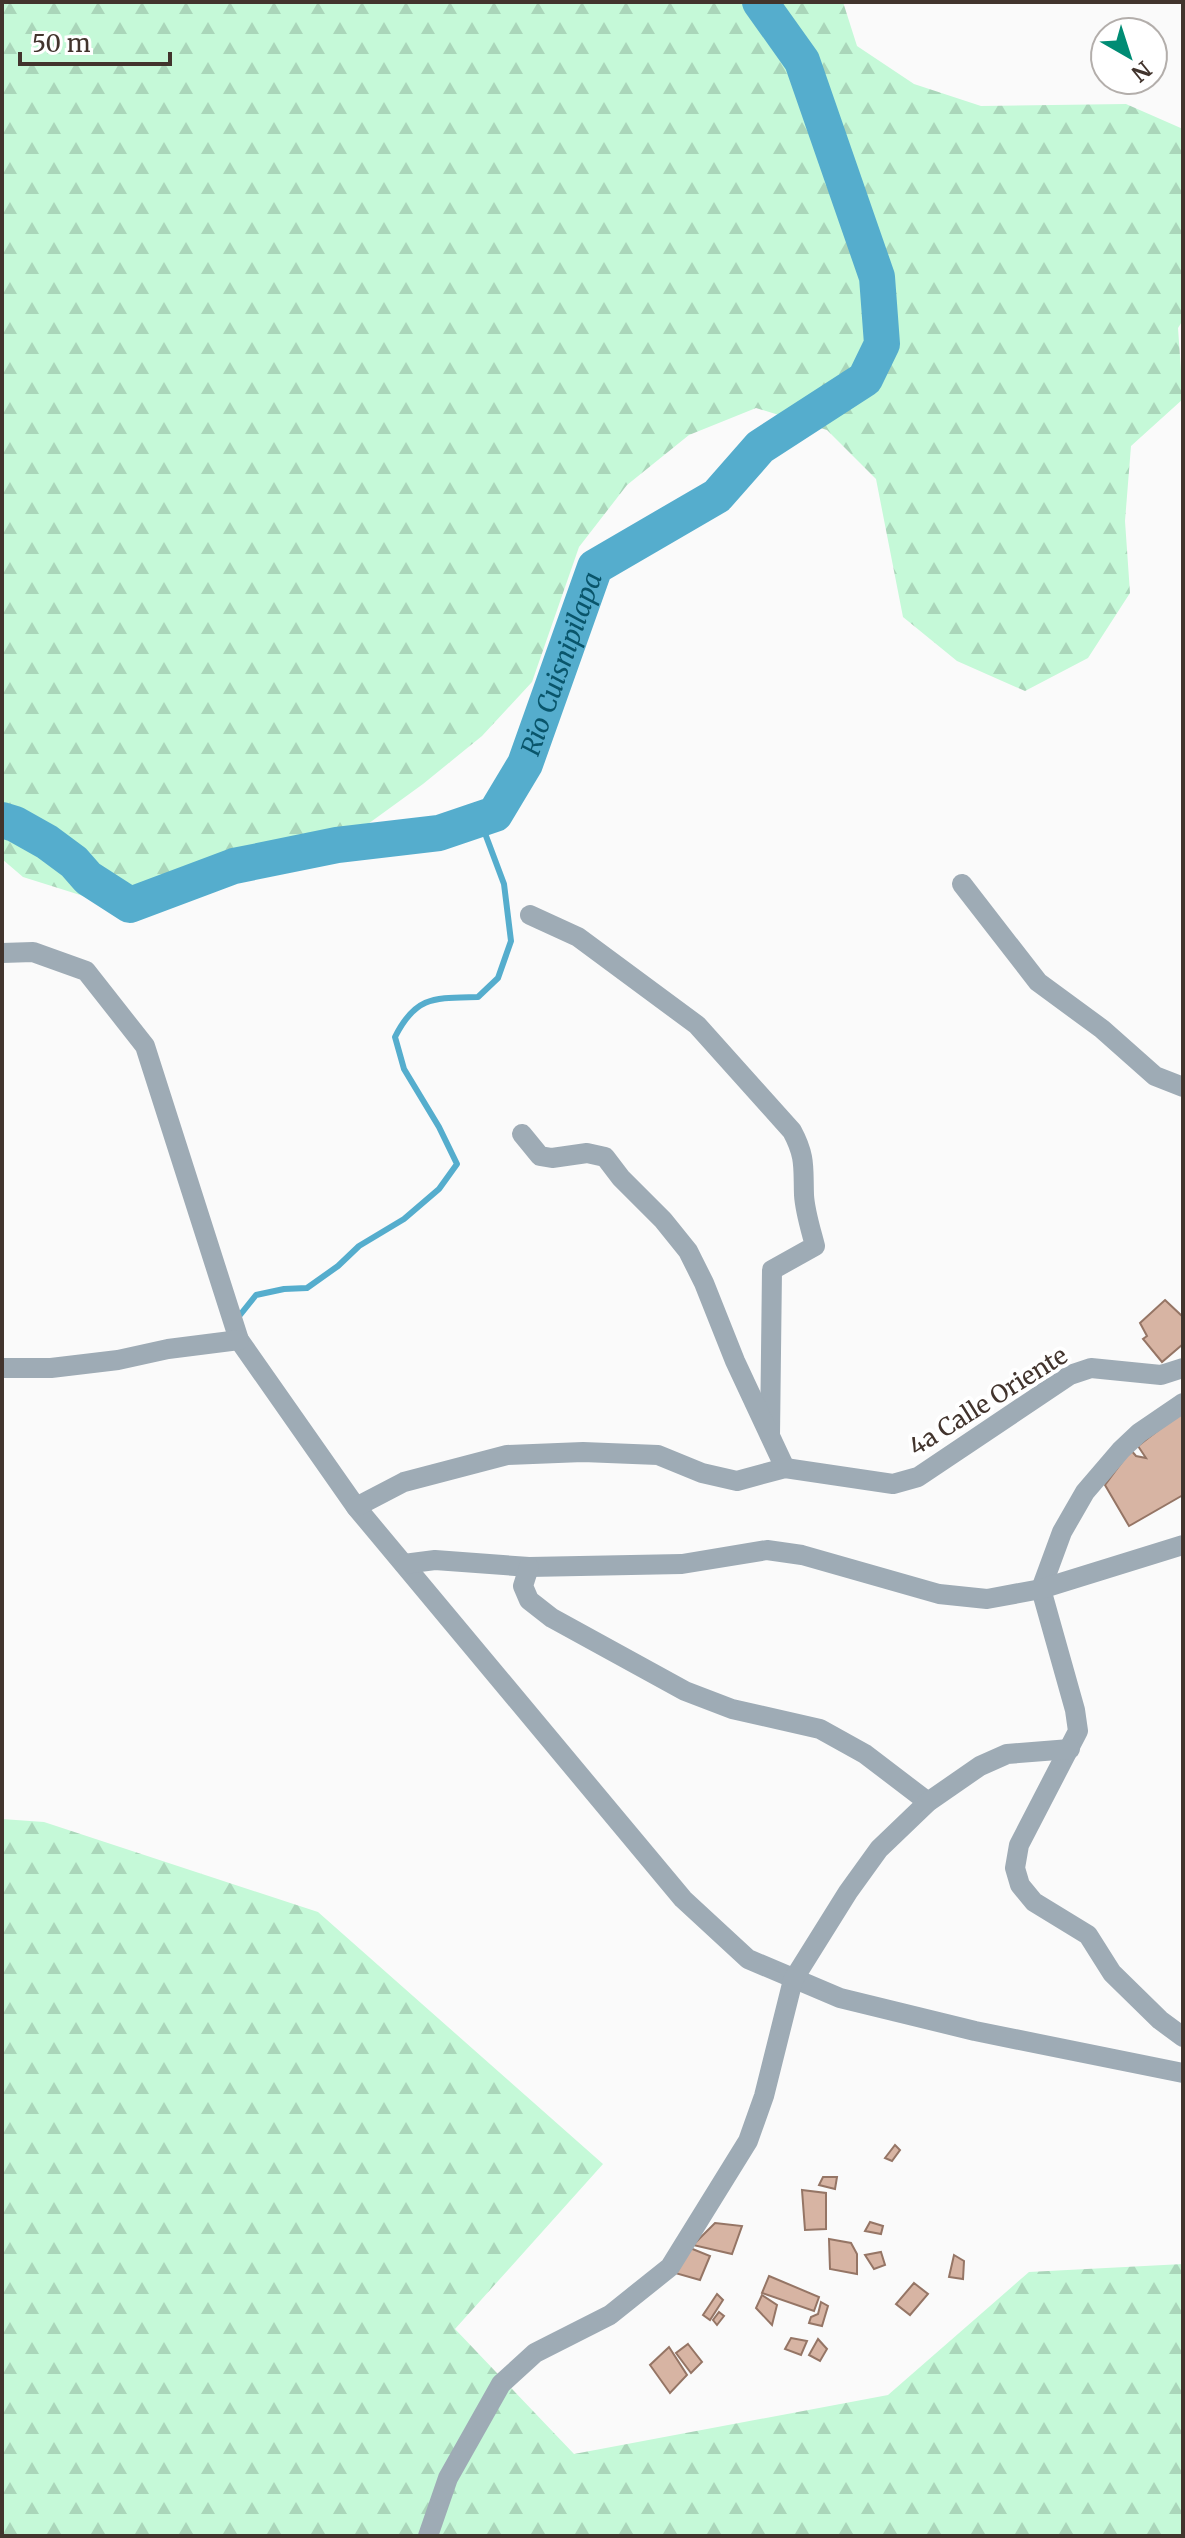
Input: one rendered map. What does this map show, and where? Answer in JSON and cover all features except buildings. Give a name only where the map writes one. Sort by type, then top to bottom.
[{"type":"street","points":[[962,884],[1038,982],[1102,1029],[1155,1076],[1183,1087]]},
{"type":"street","points":[[530,915],[578,937],[697,1025],[792,1131],[801,1148],[804,1197],[815,1246],[772,1270],[770,1435]]},
{"type":"street","points":[[2,953],[33,952],[86,971],[145,1046],[239,1340],[356,1507],[683,1899],[748,1959],[840,1998],[975,2031],[1183,2073]]},
{"type":"street","points":[[522,1134],[540,1156],[552,1158],[587,1153],[605,1157],[688,1251],[785,1468]]},
{"type":"street","points":[[2,1368],[51,1368],[239,1340]]},
{"type":"street","name":"4a Calle Oriente","points":[[356,1507],[404,1482],[507,1455],[583,1452],[658,1455],[702,1473],[737,1481],[785,1468],[893,1484],[918,1477],[1070,1375],[1091,1368],[1161,1375],[1183,1368]]},
{"type":"street","points":[[1183,1403],[1139,1433],[1085,1492],[1062,1532],[1041,1589],[1078,1731],[1019,1845],[1015,1868],[1020,1885],[1034,1902],[1088,1935],[1112,1973],[1160,2020],[1183,2037]]},
{"type":"street","points":[[404,1564],[435,1560],[529,1567],[682,1564],[767,1550],[802,1555],[939,1594],[987,1599],[1041,1589],[1183,1545]]},
{"type":"street","points":[[529,1567],[523,1586],[529,1600],[552,1618],[685,1691],[732,1709],[820,1729],[865,1754],[928,1802]]},
{"type":"street","points":[[428,2536],[448,2478],[501,2384],[535,2353],[610,2315],[670,2267],[748,2141],[764,2096],[793,1980],[879,1849],[928,1802],[980,1766],[1007,1754],[1070,1749]]},
{"type":"green space","points":[[2,2],[843,2],[857,46],[914,84],[981,106],[1126,104],[1183,129],[1183,320],[1178,328],[1183,399],[1131,446],[1125,521],[1130,593],[1088,658],[1025,691],[957,661],[903,617],[876,479],[827,430],[756,408],[689,435],[627,485],[579,547],[532,682],[482,736],[361,829],[245,846],[112,905],[23,877],[2,859]]},
{"type":"green space","points":[[2,1819],[44,1822],[318,1912],[603,2164],[455,2329],[574,2454],[888,2395],[1029,2272],[1183,2264],[1183,2536],[2,2536]]},
{"type":"waterway","name":"Rio Cuisnipilapa","points":[[2,820],[47,842],[74,862],[88,878],[130,905],[234,866],[337,845],[439,833],[495,814],[525,764],[595,567],[717,496],[760,447],[865,379],[882,344],[877,277],[802,61],[760,2]]},
{"type":"waterway","points":[[240,1315],[256,1295],[307,1288],[359,1246],[404,1219],[439,1189],[457,1164],[404,1069],[395,1037],[419,1006],[438,999],[478,997],[498,978],[511,941],[504,884],[480,820]]}]
